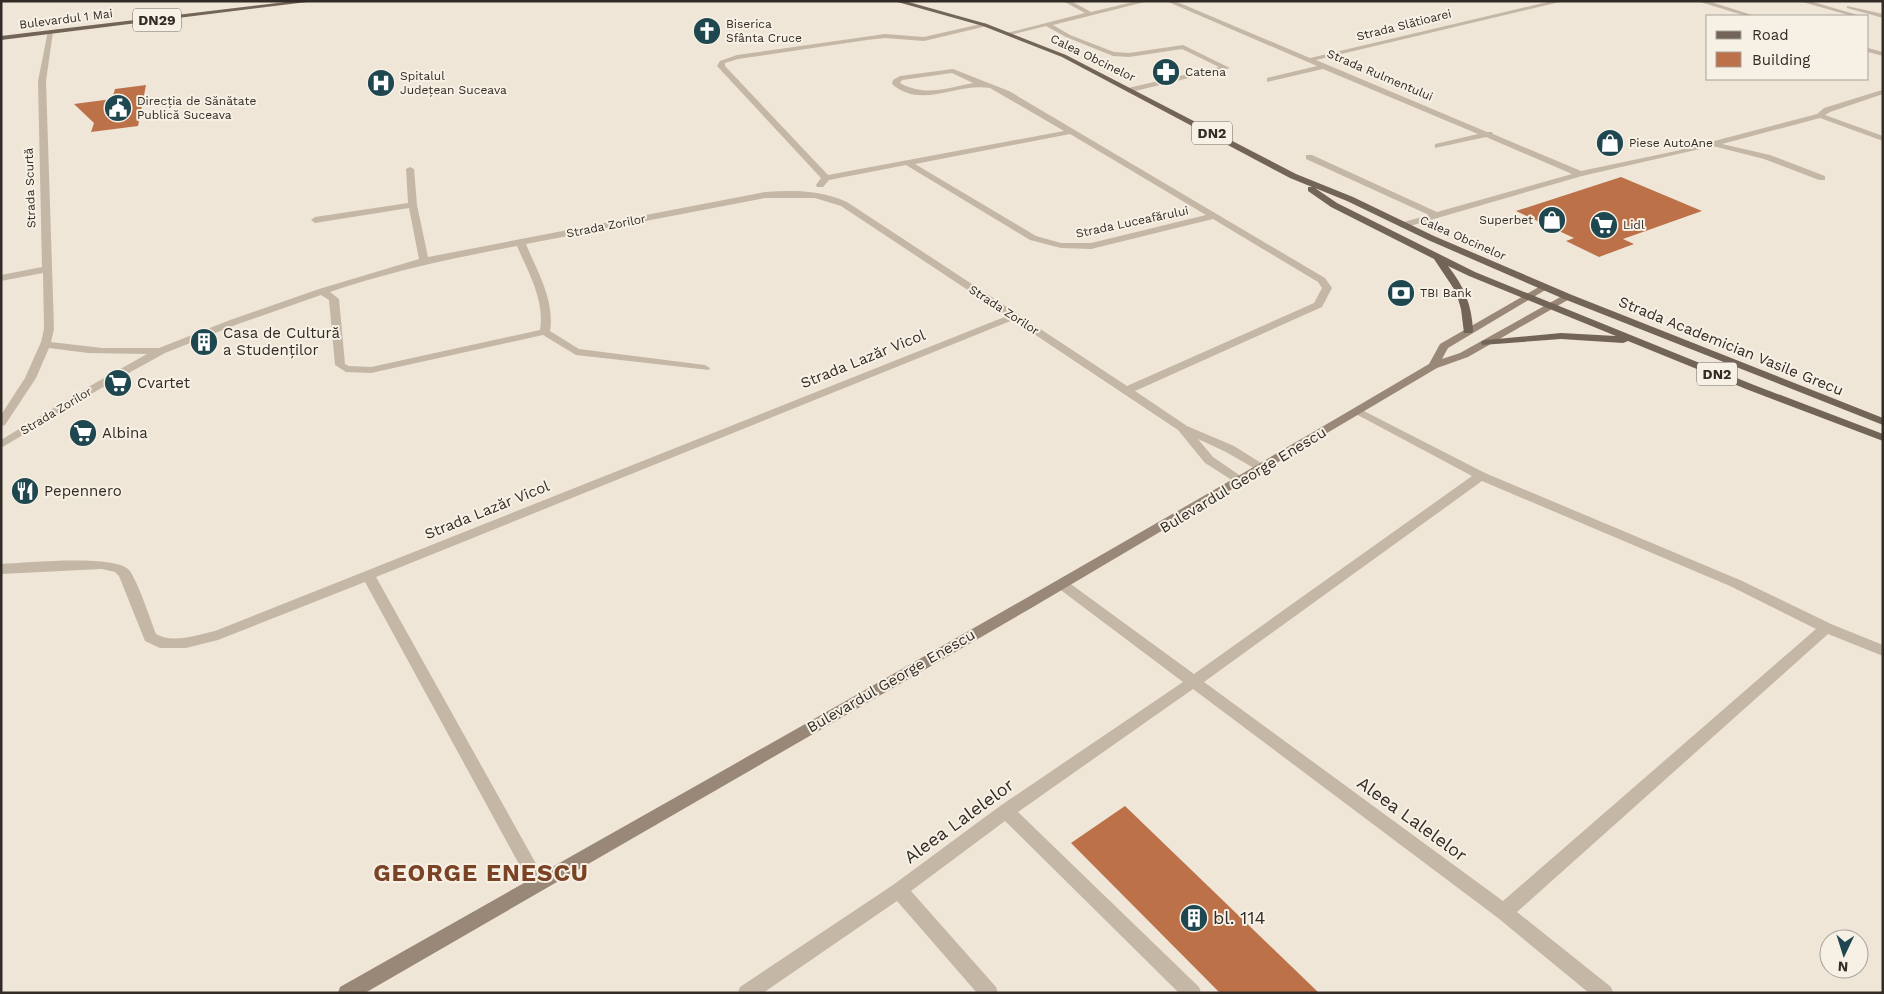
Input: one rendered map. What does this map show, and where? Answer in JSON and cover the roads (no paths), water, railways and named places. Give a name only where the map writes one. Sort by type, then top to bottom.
[{"type":"main road","name":"Bulevardul 1 Mai","points":[[1,38],[312,1]]},
{"type":"main road","name":"Calea Obcinelor","points":[[897,1],[986,25],[1064,56],[1293,176],[1350,199],[1403,225],[1568,297]]},
{"type":"main road","name":"Calea Obcinelor","points":[[953,9],[986,25]]},
{"type":"main road","name":"Calea Obcinelor","points":[[1293,176],[1334,205],[1437,258],[1552,307]]},
{"type":"main road","points":[[1437,258],[1454,279],[1462,294],[1468,314],[1468,331]]},
{"type":"main road","name":"Bulevardul George Enescu","points":[[1433,366],[1444,346],[1544,286]]},
{"type":"main road","name":"Bulevardul George Enescu","points":[[347,993],[1063,585],[1242,481],[1433,366],[1464,356],[1568,297]]},
{"type":"main road","name":"Strada Academician Vasile Grecu","points":[[1568,297],[1883,422]]},
{"type":"main road","name":"Strada Academician Vasile Grecu","points":[[1552,307],[1883,438]]},
{"type":"main road","points":[[1486,343],[1560,336],[1640,342]]},
{"type":"street","points":[[1066,1],[1090,13]]},
{"type":"street","points":[[1010,33],[1146,1]]},
{"type":"street","name":"Strada Rulmentului","points":[[1169,1],[1489,134],[1580,174]]},
{"type":"street","points":[[1538,1],[1548,4]]},
{"type":"street","name":"Strada Slătioarei","points":[[1310,60],[1397,38],[1561,1]]},
{"type":"street","points":[[1700,1],[1749,15]]},
{"type":"street","points":[[1802,1],[1854,15]]},
{"type":"street","points":[[1827,1],[1883,16]]},
{"type":"street","points":[[1869,19],[1883,23]]},
{"type":"street","points":[[1047,24],[1068,36],[1113,54],[1128,55],[1183,47],[1226,68],[1131,90]]},
{"type":"street","points":[[826,178],[721,66],[722,62],[737,57],[867,38],[895,36],[911,39],[936,37],[986,25]]},
{"type":"street","name":"Strada Scurtă","points":[[1,423],[20,396],[46,344],[50,318],[46,269],[42,81],[50,32]]},
{"type":"street","points":[[1869,50],[1883,54]]},
{"type":"street","points":[[1270,80],[1325,66]]},
{"type":"street","name":"Strada Luceafărului","points":[[980,84],[924,94],[910,92],[896,84],[900,78],[945,71],[960,73],[980,84],[992,86],[1214,216]]},
{"type":"street","points":[[1403,225],[1434,214],[1580,174],[1677,153],[1820,116],[1827,110],[1882,92]]},
{"type":"street","points":[[1820,116],[1883,139]]},
{"type":"street","points":[[812,194],[826,178],[909,164],[1070,132]]},
{"type":"street","points":[[1438,146],[1489,134]]},
{"type":"street","points":[[1710,143],[1767,157],[1822,178]]},
{"type":"street","points":[[1309,157],[1434,214]]},
{"type":"street","name":"Strada Luceafărului","points":[[909,164],[1033,238],[1054,245],[1072,247],[1091,246],[1214,216]]},
{"type":"street","points":[[410,169],[413,205],[424,261]]},
{"type":"street","name":"Strada Zorilor","points":[[1,445],[94,388],[161,351],[322,290],[424,261],[520,242],[765,195],[812,194],[844,204],[1183,428],[1230,449],[1263,468]]},
{"type":"street","points":[[315,220],[413,205]]},
{"type":"street","points":[[1126,391],[1318,305],[1324,296],[1327,288],[1322,280],[1214,216]]},
{"type":"street","points":[[520,242],[540,291],[547,315],[545,332]]},
{"type":"street","points":[[1,278],[46,269]]},
{"type":"street","points":[[322,290],[334,299],[340,365],[346,369],[371,370],[545,332],[576,352],[705,368]]},
{"type":"street","name":"Strada Lazăr Vicol","points":[[1,569],[102,565],[119,569],[125,574],[150,638],[160,643],[186,643],[218,635],[1013,317]]},
{"type":"street","points":[[46,344],[97,351],[161,351]]},
{"type":"street","points":[[1358,411],[1481,476],[1726,579],[1826,628],[1883,651]]},
{"type":"street","name":"Strada Zorilor","points":[[1183,428],[1209,460],[1242,481]]},
{"type":"street","name":"Aleea Lalelelor","points":[[747,993],[899,890],[1006,811],[1193,682],[1481,476]]},
{"type":"street","points":[[368,575],[538,883]]},
{"type":"street","name":"Aleea Lalelelor","points":[[1063,585],[1504,912],[1604,993]]},
{"type":"street","points":[[1504,912],[1826,628]]},
{"type":"street","points":[[1006,811],[1192,993]]},
{"type":"street","points":[[899,890],[989,993]]},
{"type":"place","name":"Biserica Sfânta Cruce","points":[[707,31]]},
{"type":"place","name":"Catena","points":[[1166,72]]},
{"type":"place","name":"Spitalul Județean Suceava","points":[[381,83]]},
{"type":"place","name":"Direcția de Sănătate Publică Suceava","points":[[118,108]]},
{"type":"place","name":"Piese AutoAne","points":[[1610,143]]},
{"type":"place","name":"Superbet","points":[[1552,220]]},
{"type":"place","name":"Lidl","points":[[1604,225]]},
{"type":"place","name":"TBI Bank","points":[[1401,293]]},
{"type":"place","name":"Casa de Cultură a Studenților","points":[[204,342]]},
{"type":"place","name":"Cvartet","points":[[118,383]]},
{"type":"place","name":"Albina","points":[[83,433]]},
{"type":"place","name":"Pepennero","points":[[25,491]]},
{"type":"place","name":"bl. 114","points":[[1194,918]]},
{"type":"district","name":"GEORGE ENESCU","points":[[481,873]]}]
